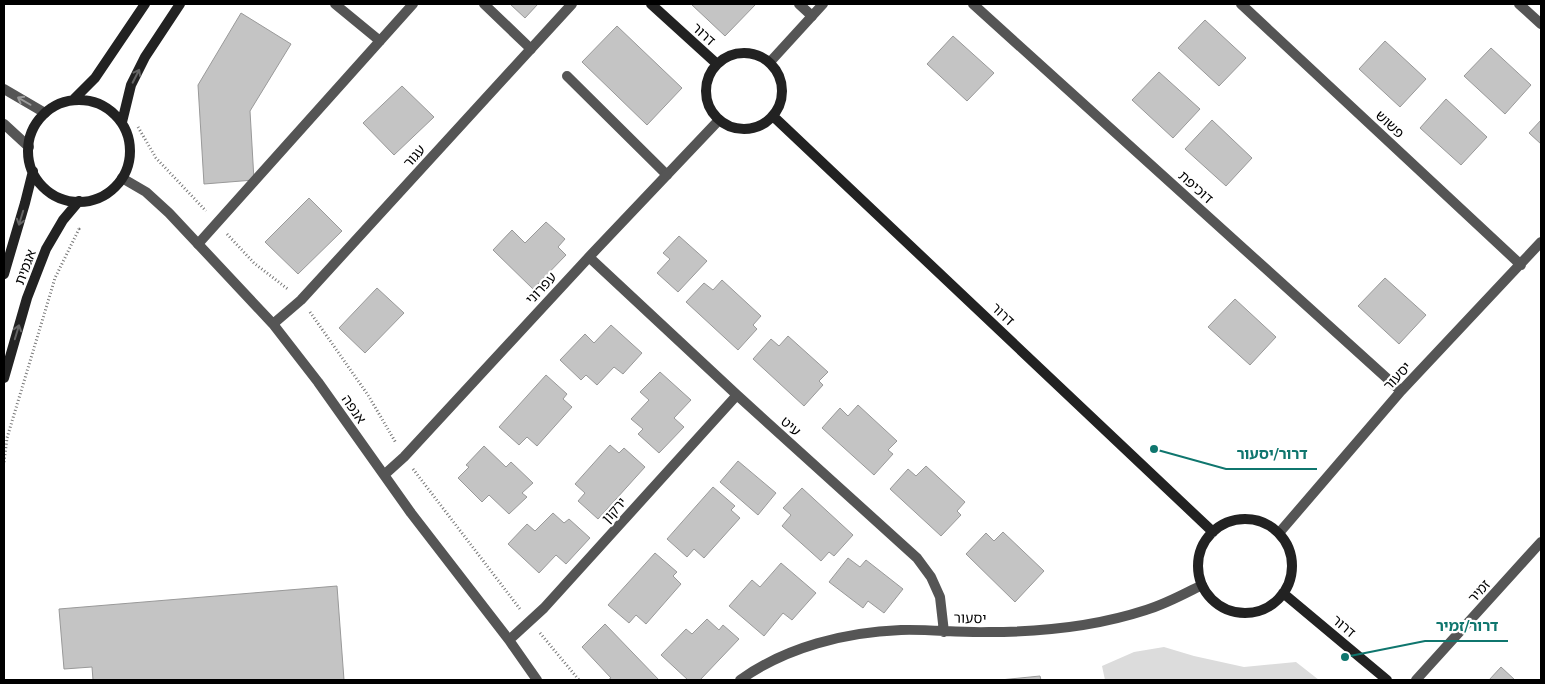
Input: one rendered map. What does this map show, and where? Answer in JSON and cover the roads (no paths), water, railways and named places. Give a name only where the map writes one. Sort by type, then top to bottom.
[{"type":"street","points":[[74,100],[95,78],[145,4]]},
{"type":"street","points":[[122,122],[131,85],[145,57],[180,4]]},
{"type":"street","points":[[335,4],[380,41]]},
{"type":"street","points":[[198,244],[413,4]]},
{"type":"street","points":[[484,4],[530,49]]},
{"type":"street","name":"עגור","points":[[273,324],[301,300],[572,4]]},
{"type":"street","name":"דרור","points":[[651,4],[717,64]]},
{"type":"street","points":[[799,4],[812,16]]},
{"type":"street","points":[[770,62],[823,4]]},
{"type":"street","name":"דוכיפת","points":[[974,4],[1401,391]]},
{"type":"street","name":"פשוש","points":[[1241,4],[1520,265]]},
{"type":"street","points":[[1519,4],[1541,24]]},
{"type":"street","points":[[749,53],[760,56],[770,62],[778,71],[782,82],[783,94],[780,106],[774,117],[757,128],[747,130],[727,126],[719,120],[711,110],[706,99],[706,86],[710,74],[717,64],[726,57],[749,53]]},
{"type":"street","points":[[567,76],[667,175]]},
{"type":"street","points":[[4,89],[45,113]]},
{"type":"street","points":[[74,100],[87,100],[100,104],[122,122],[128,135],[130,149],[128,164],[122,178],[104,195],[92,200],[67,200],[52,193],[39,181],[33,171],[29,156],[30,140],[35,126],[45,113],[58,104],[74,100]]},
{"type":"street","name":"דרור","points":[[774,117],[1213,532]]},
{"type":"street","name":"עפרוני","points":[[384,475],[404,456],[719,120]]},
{"type":"street","points":[[4,124],[29,147]]},
{"type":"street","name":"אגמית","points":[[4,274],[33,171]]},
{"type":"street","name":"אנפה","points":[[122,178],[146,192],[169,213],[273,324],[318,382],[411,514],[509,640],[537,680]]},
{"type":"street","name":"אגמית","points":[[4,378],[28,298],[46,249],[63,220],[79,201]]},
{"type":"street","name":"יסעור","points":[[1278,532],[1401,391],[1541,242]]},
{"type":"street","name":"עיט","points":[[589,257],[737,395],[917,558],[931,577],[940,597],[944,632]]},
{"type":"street","name":"ירקון","points":[[509,640],[551,601],[737,395]]},
{"type":"street","points":[[1246,519],[1258,520],[1278,532],[1290,551],[1292,573],[1284,593],[1275,602],[1264,609],[1240,613],[1228,610],[1209,596],[1198,574],[1199,557],[1205,541],[1213,532],[1222,525],[1234,520],[1246,519]]},
{"type":"street","name":"זמיר","points":[[1416,680],[1541,542]]},
{"type":"street","name":"יסעור","points":[[740,680],[789,653],[829,640],[869,632],[904,630],[990,632],[1051,628],[1100,622],[1147,610],[1202,585]]},
{"type":"street","name":"דרור","points":[[1284,593],[1387,680]]},
{"type":"place","name":"דרור/יסעור","points":[[1154,449]]},
{"type":"place","name":"דרור/זמיר","points":[[1345,657]]}]
